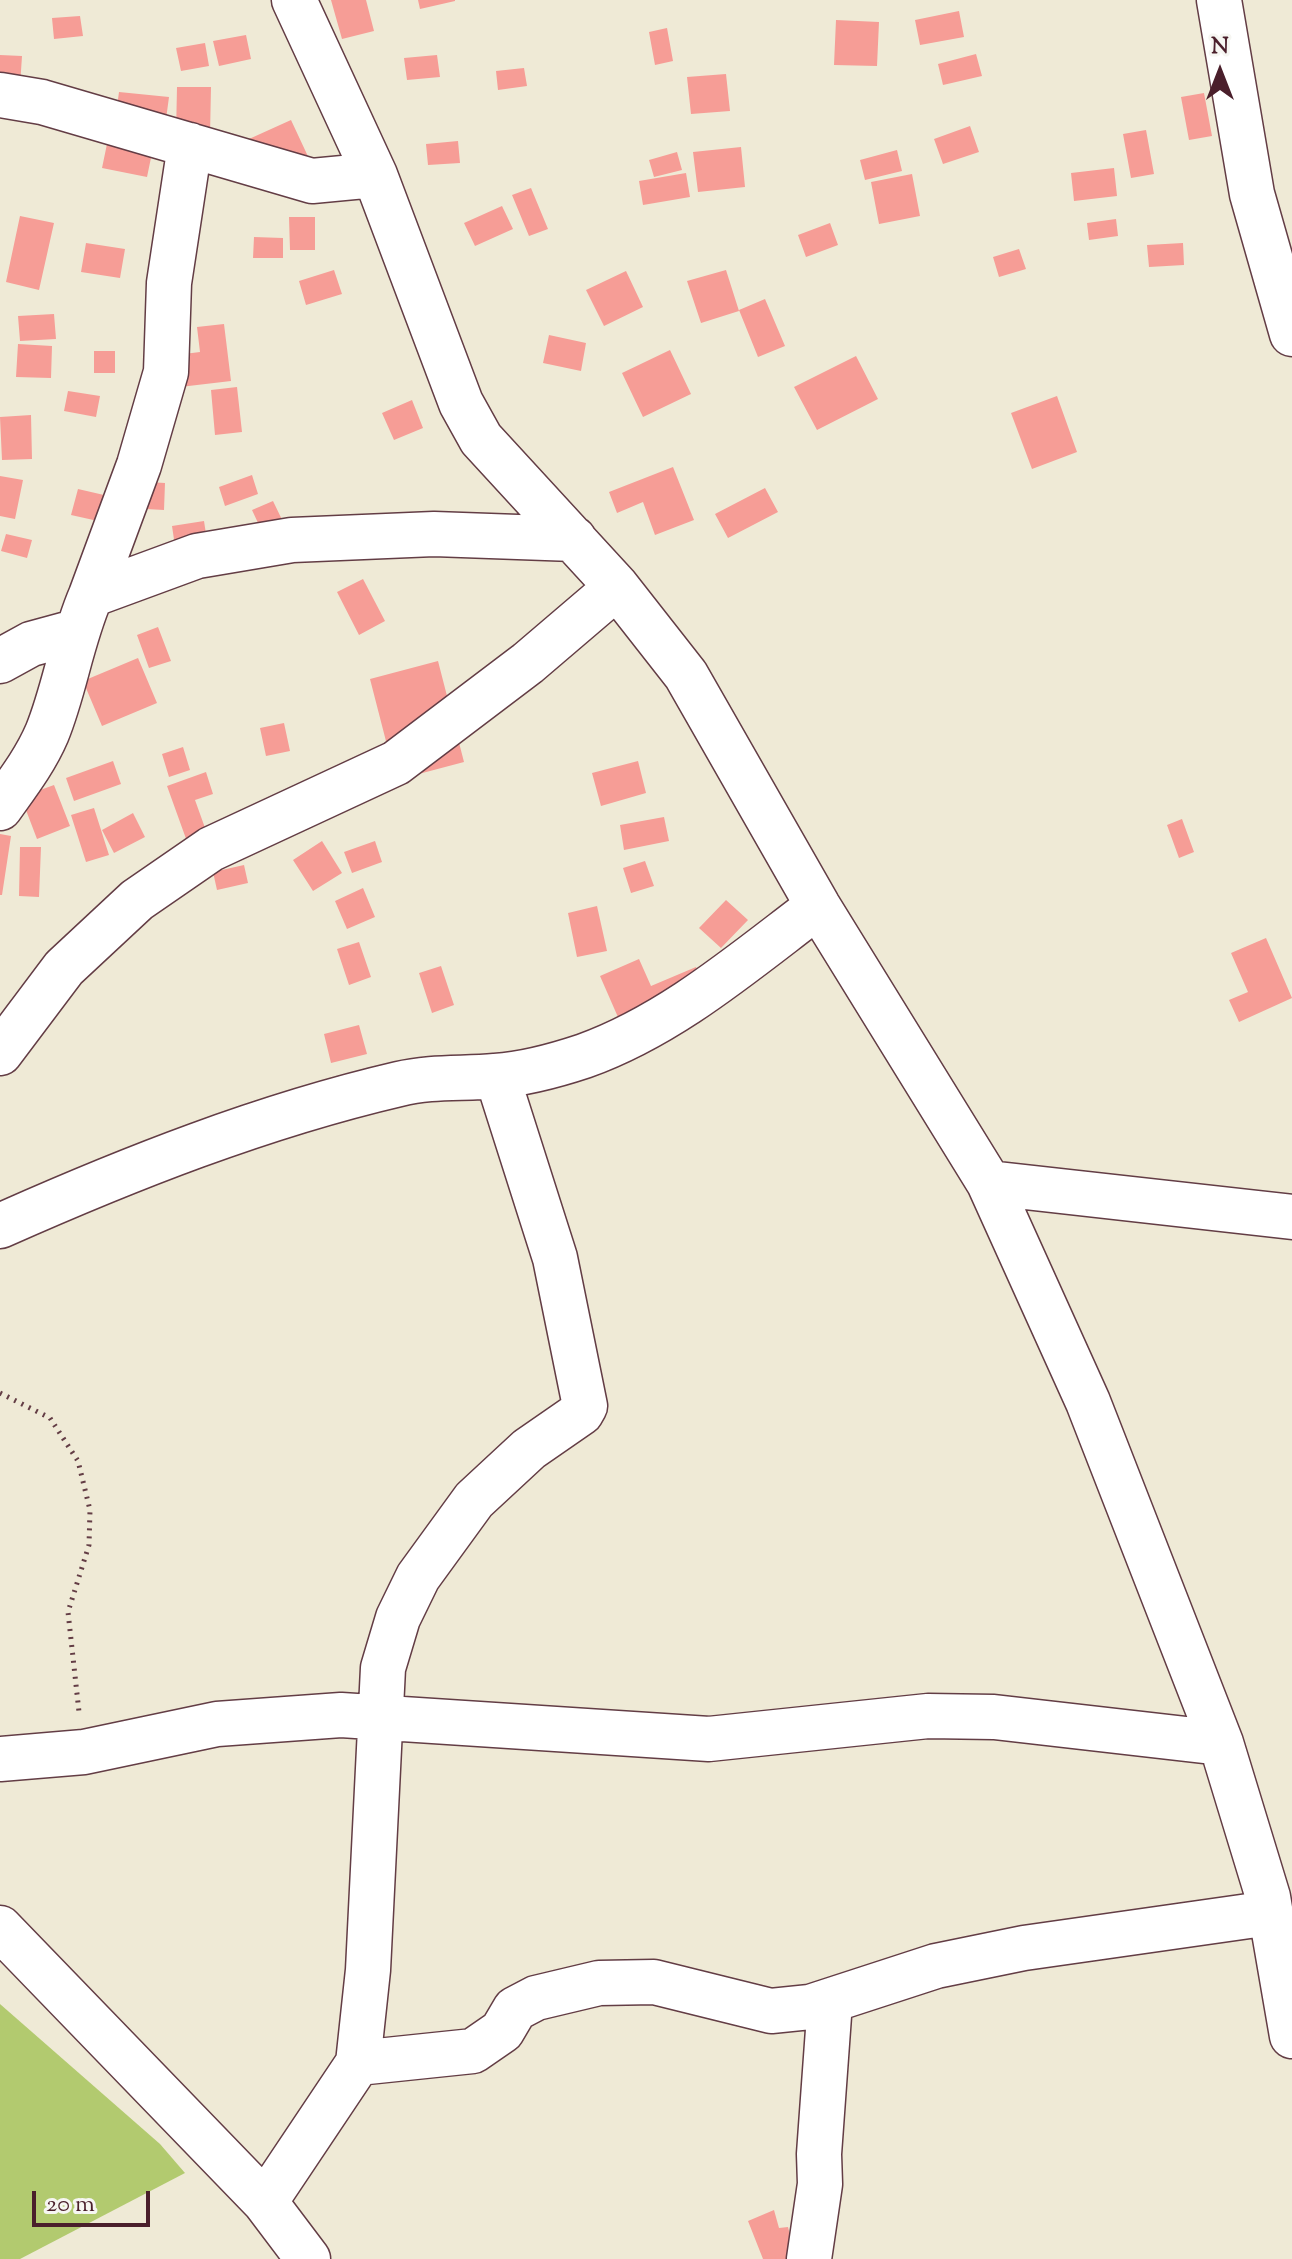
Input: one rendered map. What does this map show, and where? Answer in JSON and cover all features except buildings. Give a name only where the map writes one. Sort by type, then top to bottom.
[{"type":"street","points":[[294,0],[375,175],[461,403],[481,439],[617,587],[686,675],[818,906],[989,1183],[1088,1402],[1221,1743],[1269,1905],[1292,2036]]},
{"type":"street","points":[[1219,0],[1252,194],[1292,334]]},
{"type":"street","points":[[0,95],[42,102],[312,181],[375,175]]},
{"type":"street","points":[[0,808],[38,752],[48,731],[83,614],[139,465],[166,372],[169,283],[190,145]]},
{"type":"street","points":[[0,661],[83,614],[197,556],[292,540],[434,534],[574,539]]},
{"type":"street","points":[[0,1053],[64,968],[137,900],[211,849],[396,763],[528,663],[617,587]]},
{"type":"street","points":[[0,1226],[225,1136],[378,1089],[416,1080],[497,1076],[584,1055],[636,1032],[698,996],[818,906]]},
{"type":"street","points":[[265,2202],[358,2063],[368,1970],[383,1668],[398,1618],[418,1577],[474,1500],[529,1449],[581,1413],[585,1406],[555,1258],[497,1076]]},
{"type":"street","points":[[989,1183],[1292,1217]]},
{"type":"street","points":[[0,1759],[84,1752],[217,1724],[328,1716],[381,1717],[647,1738],[709,1739],[928,1716],[994,1717],[1221,1743]]},
{"type":"street","points":[[1269,1905],[1292,1862]]},
{"type":"street","points":[[358,2063],[473,2051],[502,2031],[515,2009],[536,1998],[599,1983],[654,1982],[771,2011],[830,2002],[936,1966],[1269,1905]]},
{"type":"street","points":[[0,1928],[265,2202],[308,2259]]},
{"type":"street","points":[[809,2259],[820,2184],[819,2154],[830,2002]]},
{"type":"path","points":[[0,1393],[50,1418],[78,1461],[90,1510],[89,1545],[68,1612],[84,1752]]},
{"type":"green space","points":[[0,2004],[160,2144],[185,2173],[20,2259],[0,2259]]}]
